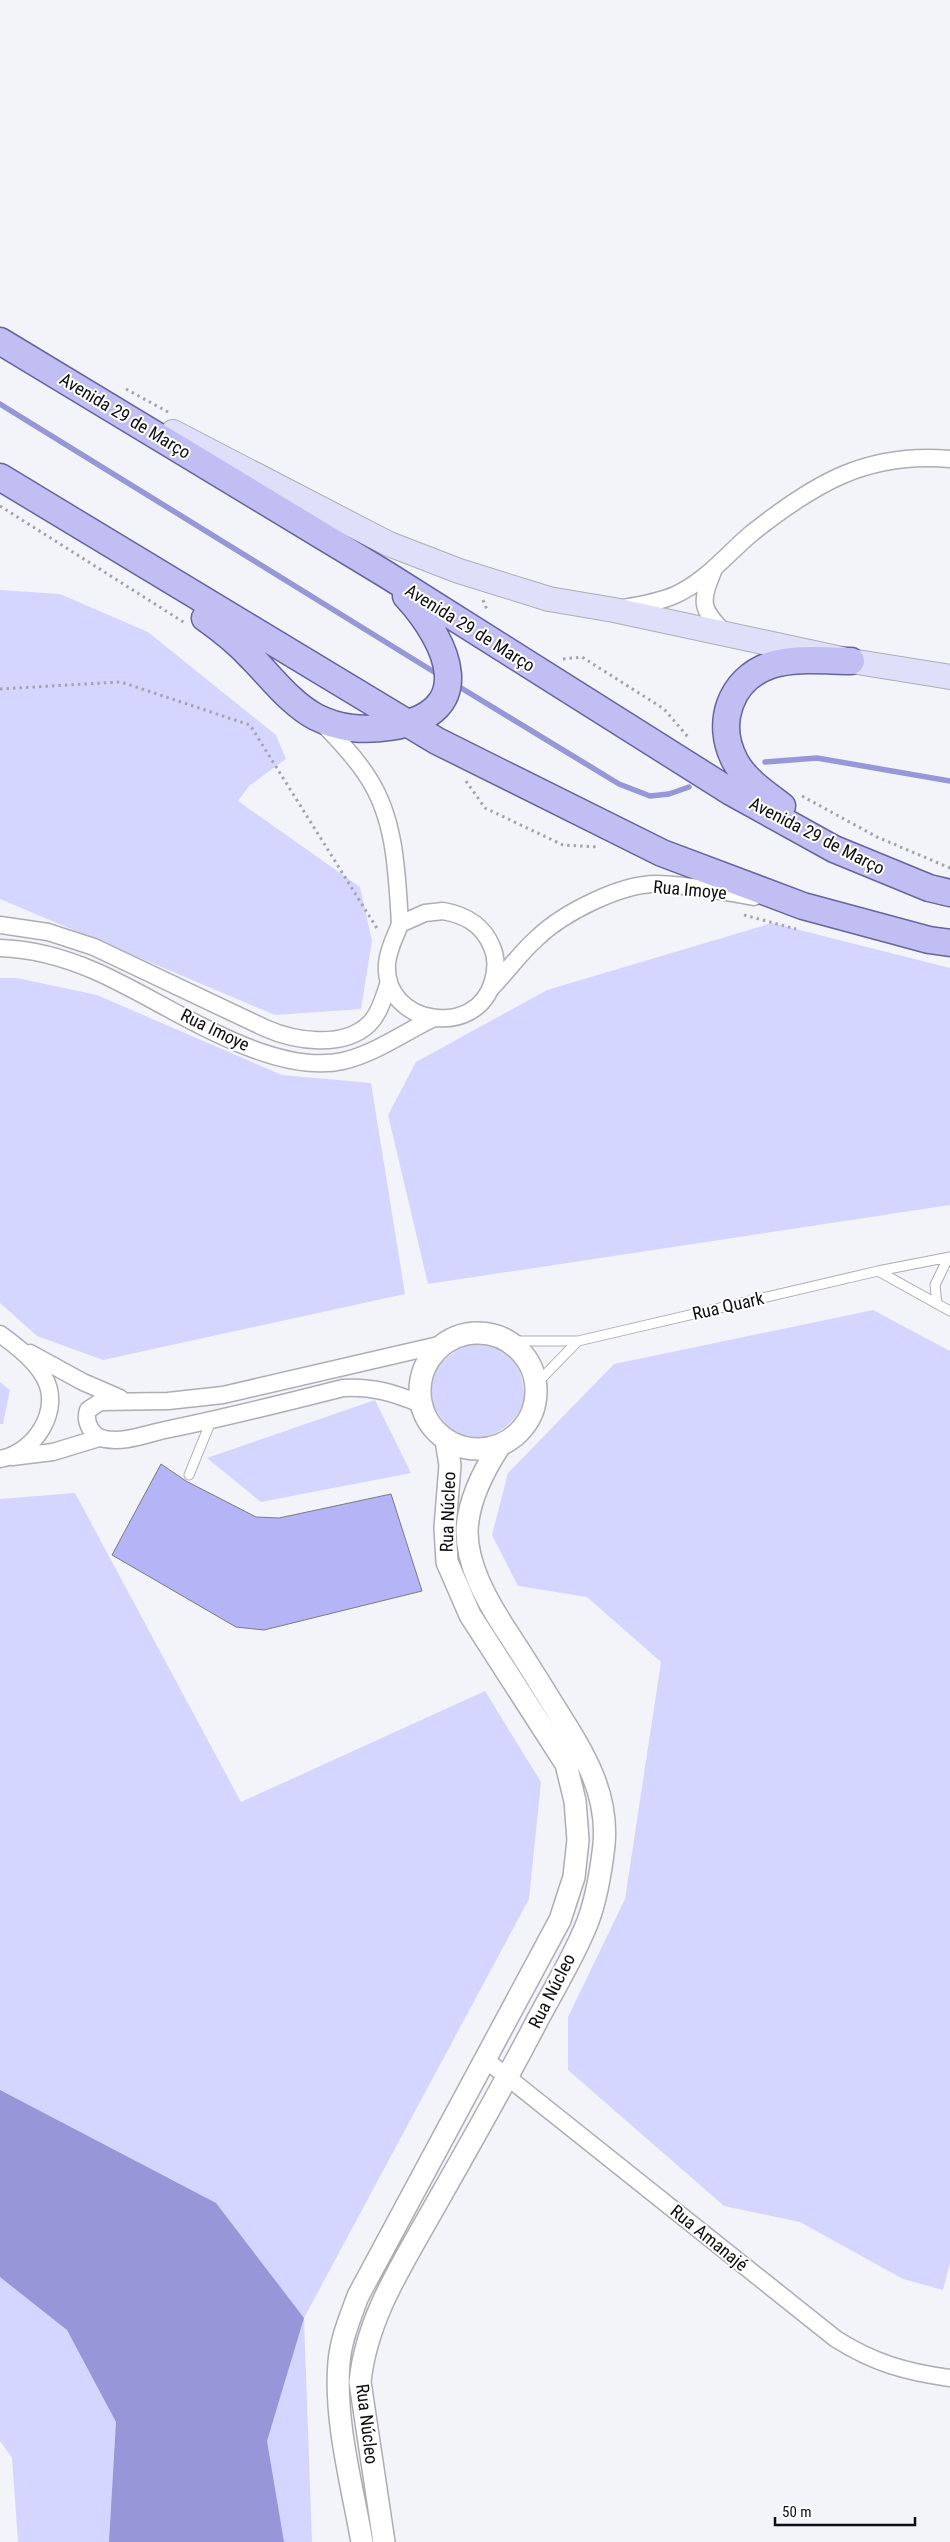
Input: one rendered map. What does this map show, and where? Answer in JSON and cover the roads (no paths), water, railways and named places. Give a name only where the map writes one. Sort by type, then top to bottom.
[{"type":"main road","name":"Avenida 29 de Março","points":[[0,341],[387,575],[731,792],[834,849],[930,888],[950,893]]},
{"type":"main road","points":[[31,359],[389,544],[459,571],[549,599],[614,610],[851,661],[950,677]]},
{"type":"main road","points":[[0,477],[88,532],[415,721],[437,741],[662,853],[803,906],[929,940],[950,943]]},
{"type":"main road","points":[[88,532],[222,630],[278,685],[315,716],[345,728],[363,730],[415,721],[438,706],[445,692],[448,668],[444,651],[436,634],[424,615],[387,575]]},
{"type":"main road","points":[[834,849],[753,783],[736,762],[728,744],[725,716],[731,698],[742,683],[755,672],[772,665],[790,661],[851,661]]},
{"type":"street","points":[[614,610],[646,604],[675,595],[703,578],[751,534],[796,501],[843,473],[884,461],[924,457],[950,459]]},
{"type":"street","points":[[715,567],[704,601],[709,617],[726,634]]},
{"type":"street","points":[[315,716],[344,746],[370,779],[385,815],[395,853],[400,924],[389,948],[386,965],[389,982],[396,995],[405,1006],[418,1014],[432,1019],[450,1019],[466,1014],[481,1003],[491,988],[496,971],[495,953],[488,937],[476,924],[461,914],[443,911],[425,913],[400,924]]},
{"type":"street","name":"Rua Imoye","points":[[491,988],[536,938],[566,915],[608,895],[654,884],[700,887],[803,906]]},
{"type":"street","name":"Rua Imoye","points":[[0,925],[48,932],[94,947],[284,1037],[303,1040],[332,1039],[357,1032],[369,1024],[378,1012],[389,982]]},
{"type":"street","name":"Rua Imoye","points":[[0,948],[39,952],[65,959],[96,971],[207,1027],[267,1055],[284,1059],[312,1063],[343,1061],[364,1054],[432,1019]]},
{"type":"street","points":[[99,1438],[89,1428],[87,1419],[88,1410],[100,1402],[168,1401],[223,1395],[443,1344],[458,1337],[474,1334],[490,1335],[506,1341],[520,1352],[531,1367],[535,1385],[535,1404],[530,1417],[522,1429],[501,1444],[479,1450],[461,1447],[446,1440],[427,1420],[421,1404],[419,1388],[423,1371],[431,1356],[443,1344]]},
{"type":"street","points":[[2,1335],[61,1371],[102,1391],[130,1401]]},
{"type":"street","points":[[2,1335],[34,1364],[44,1376],[50,1390],[50,1409],[36,1438],[22,1450],[4,1458]]},
{"type":"street","points":[[4,1458],[53,1452],[99,1438],[116,1440],[211,1421],[343,1388],[364,1386],[394,1393],[421,1404]]},
{"type":"street","name":"Rua Núcleo","points":[[362,2542],[338,2395],[339,2361],[344,2333],[358,2296],[560,1920],[574,1878],[578,1840],[575,1801],[566,1764],[470,1615],[447,1562],[445,1528],[450,1465],[446,1440]]},
{"type":"street","name":"Rua Núcleo","points":[[384,2542],[360,2382],[362,2360],[371,2326],[398,2272],[508,2077],[588,1921],[600,1877],[604,1841],[604,1810],[599,1786],[587,1758],[494,1612],[476,1575],[470,1552],[467,1530],[482,1478],[501,1444]]},
{"type":"street","name":"Rua Amanajé","points":[[486,2060],[836,2339],[858,2353],[883,2364],[918,2374],[950,2378]]},
{"type":"lane","name":"Rua Quark","points":[[506,1341],[578,1341],[878,1272],[949,1258]]},
{"type":"lane","points":[[938,1304],[935,1285],[949,1258]]},
{"type":"lane","points":[[878,1272],[950,1312]]},
{"type":"lane","points":[[535,1385],[578,1341]]},
{"type":"lane","points":[[189,1475],[211,1421]]},
{"type":"water","points":[[0,2090],[216,2203],[304,2318],[267,2441],[284,2542],[109,2542],[116,2422],[67,2330],[0,2277]]},
{"type":"waterway","points":[[0,404],[439,675]]},
{"type":"waterway","points":[[453,683],[619,784],[650,796],[669,794],[689,787]]},
{"type":"waterway","points":[[765,762],[817,758],[950,781]]}]
